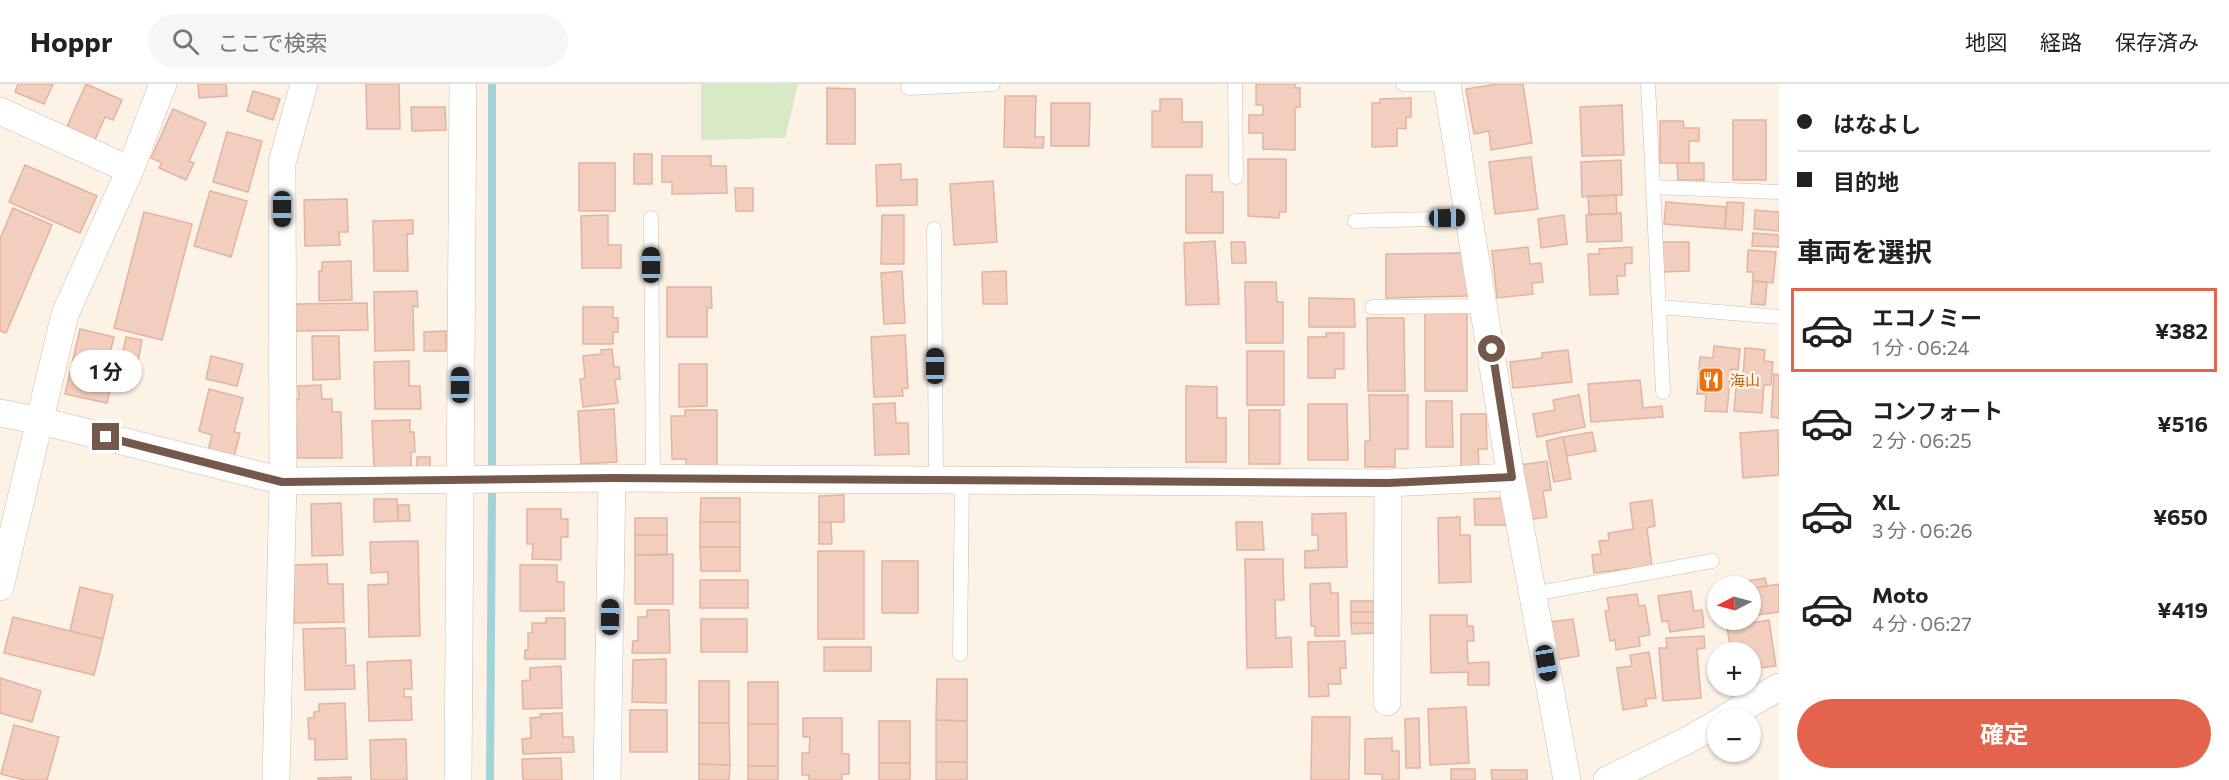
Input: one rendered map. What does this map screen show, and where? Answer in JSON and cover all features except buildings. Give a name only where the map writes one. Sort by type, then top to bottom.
[{"type":"street","points":[[0,587],[65,314],[130,170],[163,84]]},
{"type":"street","points":[[276,780],[282,482],[282,163],[304,84]]},
{"type":"street","points":[[458,780],[463,84]]},
{"type":"street","points":[[1450,85],[1512,477],[1567,780]]},
{"type":"street","points":[[0,111],[130,170]]},
{"type":"street","points":[[0,413],[282,482],[459,478],[653,478],[1388,483],[1512,477]]},
{"type":"street","points":[[607,780],[612,478]]},
{"type":"street","points":[[1387,702],[1388,483]]},
{"type":"street","points":[[1742,708],[1779,687]]},
{"type":"street","points":[[1607,780],[1707,729]]},
{"type":"lane","points":[[908,88],[993,84]]},
{"type":"lane","points":[[1235,84],[1236,177]]},
{"type":"lane","points":[[1403,84],[1450,85]]},
{"type":"lane","points":[[1648,84],[1663,392]]},
{"type":"lane","points":[[1653,187],[1779,192]]},
{"type":"lane","points":[[651,218],[653,478]]},
{"type":"lane","points":[[1355,221],[1470,218]]},
{"type":"lane","points":[[934,230],[960,654]]},
{"type":"lane","points":[[1371,307],[1485,306]]},
{"type":"lane","points":[[1659,307],[1779,317]]},
{"type":"lane","points":[[1533,594],[1712,561]]},
{"type":"green space","points":[[701,84],[798,84],[785,138],[701,140]]},
{"type":"waterway","points":[[492,84],[492,468]]},
{"type":"waterway","points":[[490,780],[492,487]]},
{"type":"place","name":"海山","points":[[1711,380]]},
{"type":"route","points":[[106,437],[282,482],[459,478],[612,478],[1388,483],[1512,477],[1492,349]]}]
